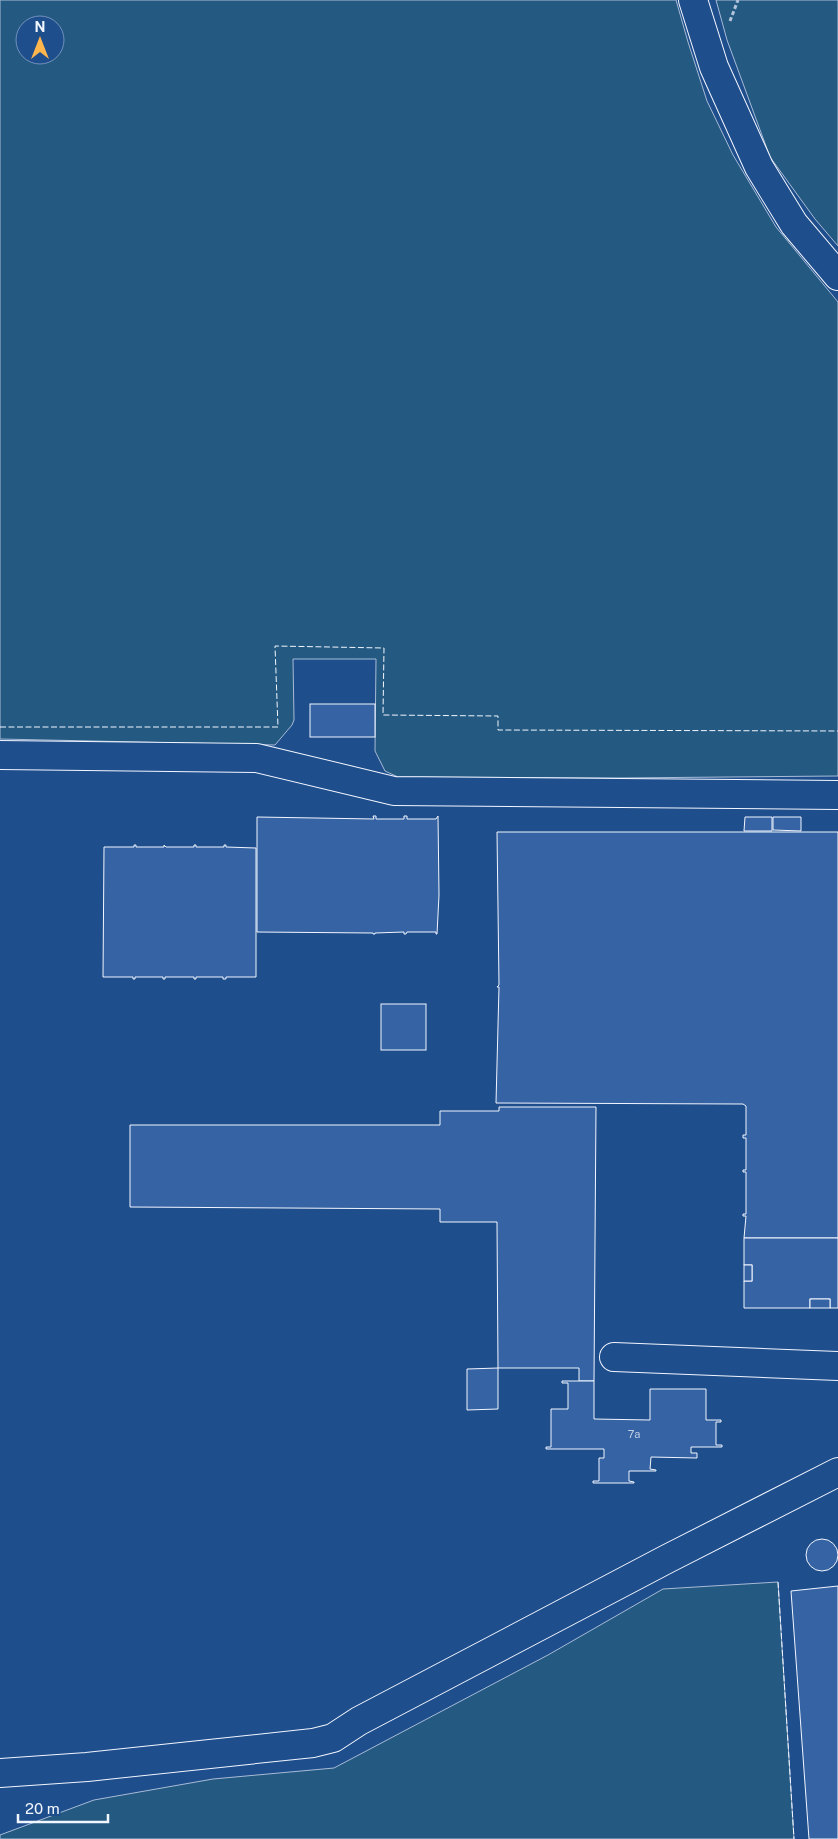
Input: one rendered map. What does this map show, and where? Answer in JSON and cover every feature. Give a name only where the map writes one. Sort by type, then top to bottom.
[{"type":"lane","points":[[693,0],[714,66],[759,167],[794,224],[838,276]]},
{"type":"lane","points":[[0,755],[257,758],[394,792],[838,795]]},
{"type":"lane","points":[[614,1357],[838,1366]]},
{"type":"lane","points":[[0,1773],[87,1767],[227,1753],[313,1743],[333,1738],[359,1721],[676,1554],[838,1472]]},
{"type":"shaded area","points":[[0,0],[676,0],[707,101],[733,155],[776,227],[838,302],[838,776],[398,777],[385,771],[375,751],[376,659],[293,659],[294,720],[275,745],[0,739]]},
{"type":"shaded area","points":[[716,0],[838,0],[838,246],[815,219],[770,157],[727,40]]},
{"type":"shaded area","points":[[778,1582],[794,1839],[0,1839],[0,1835],[94,1800],[213,1779],[334,1768],[548,1655],[663,1589]]},
{"type":"building","points":[[310,704],[375,704],[375,737],[310,737]]},
{"type":"building","points":[[373,816],[376,816],[376,819],[404,819],[404,816],[407,816],[407,819],[436,819],[438,816],[439,895],[437,934],[436,932],[373,934],[257,932],[257,817],[374,819]]},
{"type":"building","points":[[745,817],[772,817],[772,831],[744,831]]},
{"type":"building","points":[[773,817],[801,817],[801,831],[773,830]]},
{"type":"building","points":[[497,832],[838,832],[838,1238],[744,1238],[746,1216],[743,1216],[743,1214],[746,1214],[746,1172],[743,1172],[743,1170],[746,1170],[746,1138],[743,1138],[743,1135],[746,1135],[746,1106],[743,1104],[496,1103],[499,987],[497,987],[499,985]]},
{"type":"building","points":[[134,845],[136,847],[164,847],[164,845],[166,847],[194,847],[196,845],[196,847],[224,847],[226,845],[226,847],[256,848],[256,977],[226,977],[226,979],[223,979],[223,977],[196,977],[194,979],[194,977],[165,977],[163,979],[163,977],[135,977],[133,979],[133,977],[103,977],[104,847],[134,847]]},
{"type":"building","points":[[381,1004],[426,1004],[426,1050],[381,1050]]},
{"type":"building","points":[[499,1107],[596,1107],[594,1381],[579,1381],[579,1368],[498,1368],[497,1222],[440,1222],[440,1209],[130,1207],[130,1125],[440,1125],[440,1111],[499,1111]]},
{"type":"building","points":[[744,1238],[838,1238],[838,1308],[830,1308],[830,1299],[810,1299],[810,1308],[744,1308],[744,1281],[752,1281],[752,1265],[744,1265]]},
{"type":"building","points":[[744,1265],[752,1265],[752,1281],[744,1281]]},
{"type":"building","points":[[810,1299],[830,1299],[830,1308],[810,1308]]},
{"type":"building","points":[[498,1368],[498,1409],[467,1410],[467,1369]]},
{"type":"building","points":[[562,1381],[594,1381],[594,1419],[650,1420],[650,1389],[706,1389],[706,1420],[721,1420],[721,1422],[716,1422],[716,1445],[722,1445],[722,1447],[691,1447],[691,1453],[697,1453],[697,1458],[651,1457],[650,1469],[656,1471],[629,1471],[629,1481],[634,1483],[593,1483],[593,1481],[599,1481],[599,1458],[604,1458],[604,1449],[546,1449],[546,1447],[551,1447],[551,1409],[568,1409],[568,1383],[562,1383]]},
{"type":"building","points":[[822,1539],[828,1540],[833,1544],[837,1549],[837,1561],[833,1566],[828,1570],[822,1571],[816,1570],[811,1566],[807,1561],[806,1555],[807,1549],[811,1544],[816,1540]]},
{"type":"building","points":[[838,1586],[838,1839],[809,1839],[791,1591]]},
{"type":"fence","points":[[0,727],[278,727],[275,646],[384,648],[383,715],[498,716],[498,730],[838,731]]},
{"type":"fence","points":[[778,1582],[794,1839]]}]
